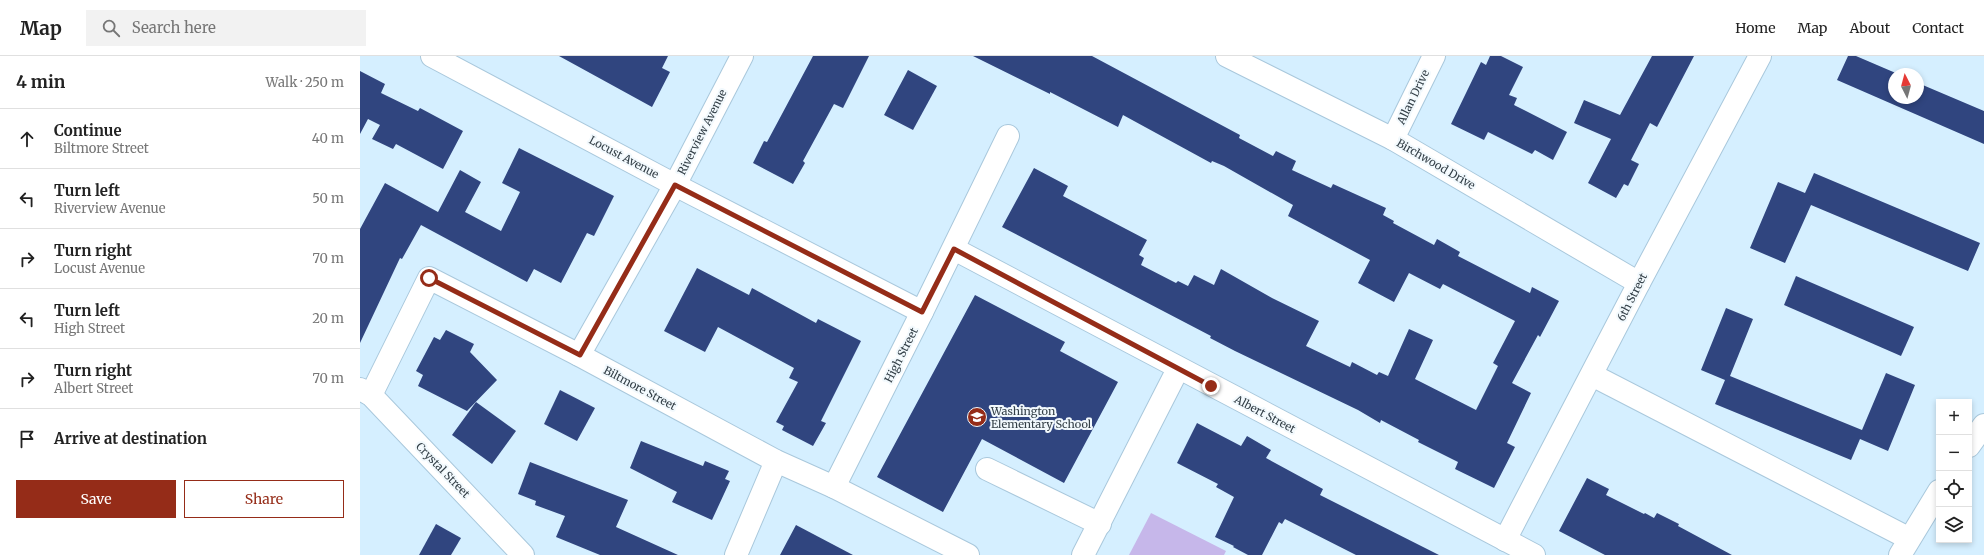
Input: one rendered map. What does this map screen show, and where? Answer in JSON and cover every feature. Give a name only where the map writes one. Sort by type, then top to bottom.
[{"type":"street","name":"Locust Avenue","points":[[432,56],[675,185],[922,312]]},
{"type":"street","name":"Riverview Avenue","points":[[580,355],[675,185],[742,56]]},
{"type":"street","name":"Birchwood Drive","points":[[1227,56],[1393,139],[1639,283]]},
{"type":"street","name":"Allan Drive","points":[[1393,139],[1434,56]]},
{"type":"street","name":"6th Street","points":[[1505,540],[1639,283],[1760,56]]},
{"type":"street","name":"High Street","points":[[834,487],[954,249],[1008,136]]},
{"type":"street","name":"Albert Street","points":[[954,249],[1178,369],[1534,555]]},
{"type":"street","name":"Biltmore Street","points":[[365,392],[429,278],[580,355],[776,461],[834,487],[968,555]]},
{"type":"street","points":[[1084,555],[1178,369]]},
{"type":"street","points":[[1592,375],[1904,547],[1936,496]]},
{"type":"street","name":"Crystal Street","points":[[365,392],[523,555]]},
{"type":"street","points":[[1972,442],[1984,425]]},
{"type":"street","points":[[736,555],[776,461]]},
{"type":"street","points":[[987,469],[1100,524]]},
{"type":"shaded area","points":[[1151,513],[1226,551],[1224,555],[1129,555]]},
{"type":"building","points":[[559,56],[668,56],[662,68],[670,72],[652,107]]},
{"type":"building","points":[[813,56],[869,56],[843,108],[834,104],[803,161],[805,163],[793,184],[753,163],[764,141],[767,142]]},
{"type":"building","points":[[973,56],[1092,56],[1240,135],[1239,138],[1273,156],[1276,151],[1296,161],[1292,170],[1331,188],[1333,184],[1386,208],[1383,215],[1394,221],[1393,223],[1434,245],[1437,239],[1460,252],[1458,256],[1530,293],[1532,287],[1559,301],[1540,337],[1538,335],[1512,383],[1531,393],[1507,443],[1515,447],[1494,488],[1455,469],[1458,462],[1418,442],[1419,440],[1381,420],[1380,423],[1358,410],[1235,351],[1210,338],[1211,336],[1002,227],[1034,168],[1068,186],[1063,196],[1147,240],[1139,255],[1144,258],[1141,265],[1176,283],[1178,281],[1188,286],[1194,275],[1214,285],[1221,269],[1272,298],[1319,321],[1306,346],[1350,367],[1352,362],[1377,375],[1379,372],[1388,376],[1409,329],[1433,340],[1415,379],[1476,410],[1498,366],[1493,363],[1515,321],[1443,284],[1440,289],[1409,273],[1394,302],[1358,283],[1370,260],[1288,216],[1293,205],[1224,166],[1212,161],[1211,163],[1123,115],[1118,127],[1050,92],[1050,94]]},
{"type":"building","points":[[1490,56],[1501,56],[1523,67],[1509,95],[1517,98],[1514,105],[1567,132],[1553,160],[1535,150],[1532,154],[1488,132],[1484,140],[1451,124],[1481,62],[1486,65]]},
{"type":"building","points":[[1652,56],[1694,56],[1657,127],[1650,123],[1631,160],[1639,164],[1628,186],[1624,184],[1616,198],[1588,183],[1611,139],[1574,123],[1584,100],[1620,115]]},
{"type":"building","points":[[1848,56],[1856,56],[1888,70],[1888,102],[1837,80]]},
{"type":"building","points":[[908,70],[937,86],[913,130],[884,115]]},
{"type":"building","points":[[360,71],[385,84],[381,93],[418,111],[420,108],[463,131],[443,169],[396,144],[393,149],[372,139],[380,125],[368,119],[360,134]]},
{"type":"building","points":[[1924,86],[1984,111],[1984,144],[1892,104],[1924,104]]},
{"type":"building","points":[[519,148],[614,196],[594,236],[587,233],[561,283],[534,269],[527,282],[421,225],[402,259],[400,258],[360,343],[360,229],[385,183],[438,212],[460,170],[481,182],[465,212],[501,231],[520,192],[502,183]]},
{"type":"building","points":[[1814,173],[1980,243],[1968,271],[1811,205],[1785,263],[1750,248],[1778,182],[1805,193]]},
{"type":"building","points":[[697,268],[749,295],[752,288],[816,323],[818,319],[861,341],[821,421],[826,423],[813,446],[782,430],[784,426],[776,422],[798,382],[789,378],[794,368],[718,327],[705,352],[664,331]]},
{"type":"building","points":[[1796,276],[1914,327],[1901,356],[1784,305]]},
{"type":"building","points":[[975,295],[1065,342],[1060,351],[1118,382],[1064,483],[982,439],[943,512],[877,477]]},
{"type":"building","points":[[1726,308],[1753,319],[1730,376],[1862,430],[1886,373],[1915,385],[1888,451],[1860,439],[1851,460],[1715,404],[1725,380],[1701,370]]},
{"type":"building","points":[[446,330],[474,344],[470,352],[497,380],[467,411],[418,386],[423,375],[416,371],[434,337],[440,340]]},
{"type":"building","points":[[560,390],[595,408],[577,441],[544,424]]},
{"type":"building","points":[[476,402],[516,431],[492,464],[452,435]]},
{"type":"building","points":[[1197,423],[1241,446],[1247,436],[1271,450],[1266,458],[1323,489],[1320,495],[1439,555],[1356,555],[1285,519],[1282,524],[1279,522],[1262,555],[1248,555],[1233,547],[1234,546],[1215,537],[1234,497],[1216,487],[1218,484],[1177,463]]},
{"type":"building","points":[[641,441],[703,466],[705,461],[729,471],[725,479],[730,481],[712,520],[672,502],[677,492],[630,468]]},
{"type":"building","points":[[530,462],[628,500],[616,527],[678,555],[600,555],[556,537],[565,516],[535,505],[536,501],[518,494]]},
{"type":"building","points":[[1587,478],[1609,489],[1606,495],[1654,518],[1657,513],[1732,555],[1605,555],[1559,531]]},
{"type":"building","points":[[436,524],[461,538],[451,555],[419,555]]},
{"type":"building","points":[[796,525],[853,555],[780,555]]},
{"type":"place","name":"Washington Elementary School","points":[[977,417]]},
{"type":"route","points":[[429,278],[580,355],[675,185],[922,312],[954,249],[1211,386]]}]
